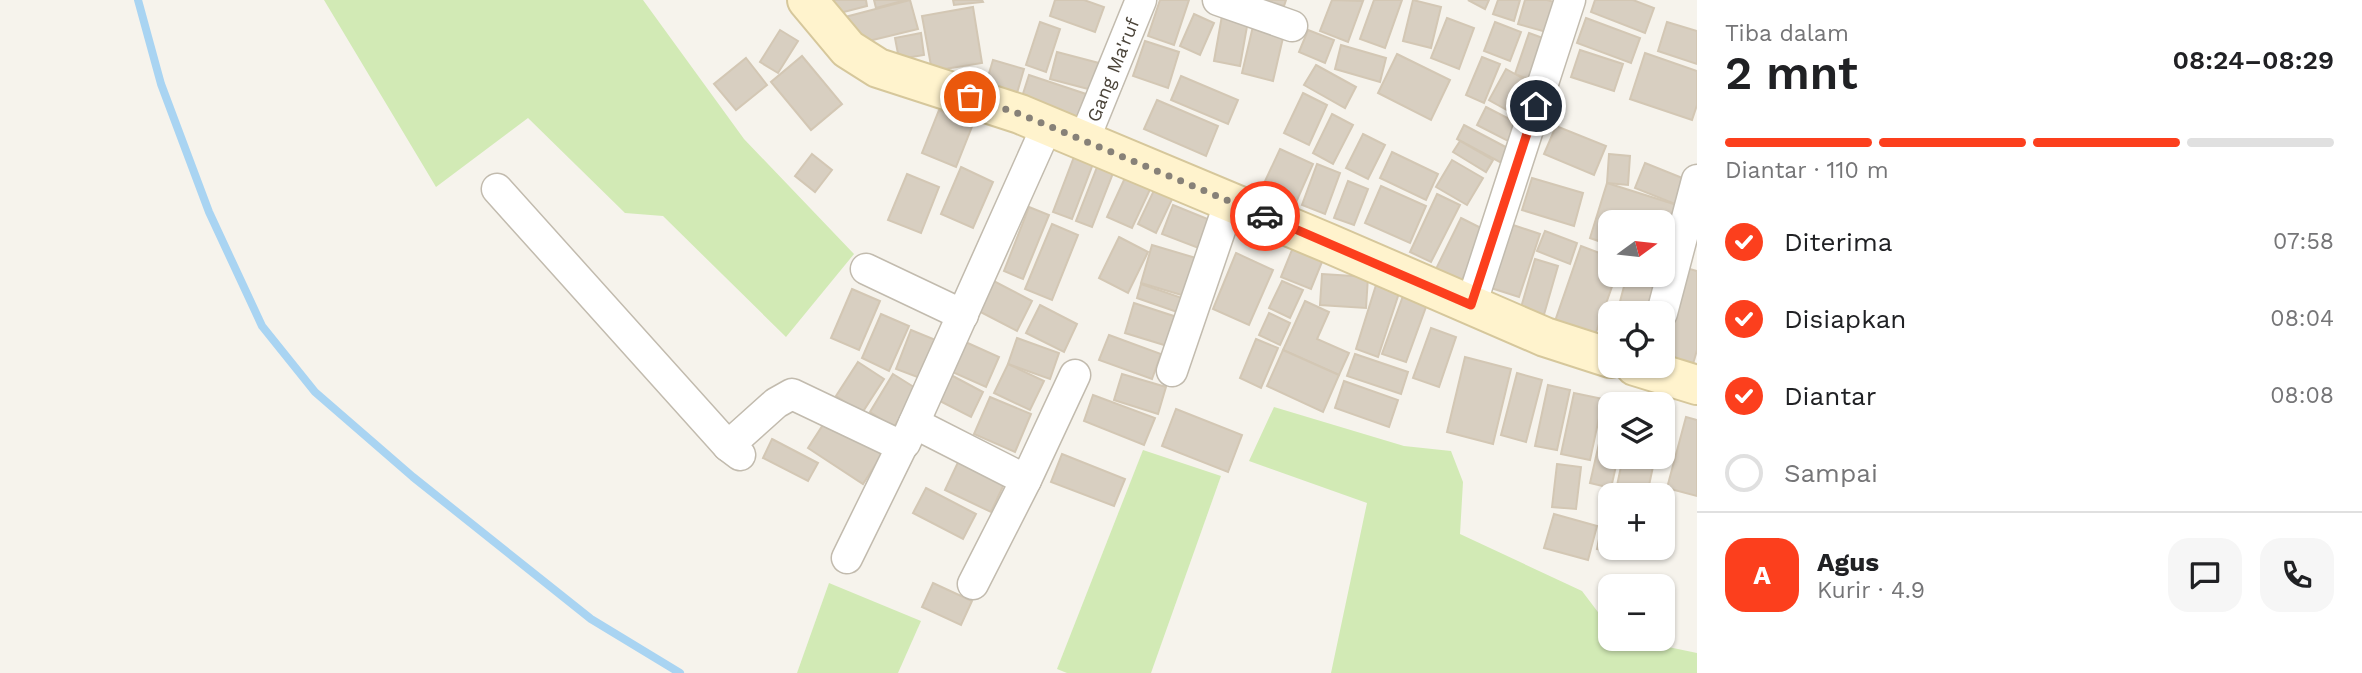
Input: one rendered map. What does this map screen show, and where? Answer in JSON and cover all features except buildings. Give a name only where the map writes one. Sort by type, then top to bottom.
[{"type":"street","points":[[807,0],[848,49],[878,68],[1020,114],[1545,337],[1598,354]]},
{"type":"street","name":"Gang Ma'ruf","points":[[1084,140],[1141,0]]},
{"type":"street","points":[[1218,0],[1292,26]]},
{"type":"street","points":[[1471,305],[1570,0]]},
{"type":"street","points":[[847,558],[908,434],[1047,126]]},
{"type":"street","points":[[1665,301],[1697,180]]},
{"type":"street","points":[[498,189],[734,451],[776,403],[792,394],[908,434],[1026,480]]},
{"type":"street","points":[[1172,371],[1230,201]]},
{"type":"street","points":[[866,269],[963,315]]},
{"type":"street","points":[[973,584],[1075,375]]},
{"type":"street","points":[[1675,378],[1697,385]]},
{"type":"green space","points":[[324,0],[643,0],[744,139],[854,254],[786,337],[663,216],[625,213],[528,118],[436,187]]},
{"type":"green space","points":[[1274,407],[1404,446],[1451,451],[1463,482],[1460,534],[1582,591],[1598,612],[1598,651],[1675,651],[1675,648],[1697,653],[1697,673],[1331,673],[1367,503],[1249,461]]},
{"type":"green space","points":[[1143,450],[1221,476],[1151,673],[1067,673],[1057,669]]},
{"type":"green space","points":[[829,583],[921,621],[898,673],[797,673]]},
{"type":"waterway","points":[[138,0],[161,84],[209,212],[262,326],[315,392],[413,477],[591,619],[680,673]]},
{"type":"way so far","points":[[970,97],[1020,114],[1265,216]]},
{"type":"route","points":[[1265,216],[1471,305],[1536,106]]}]
